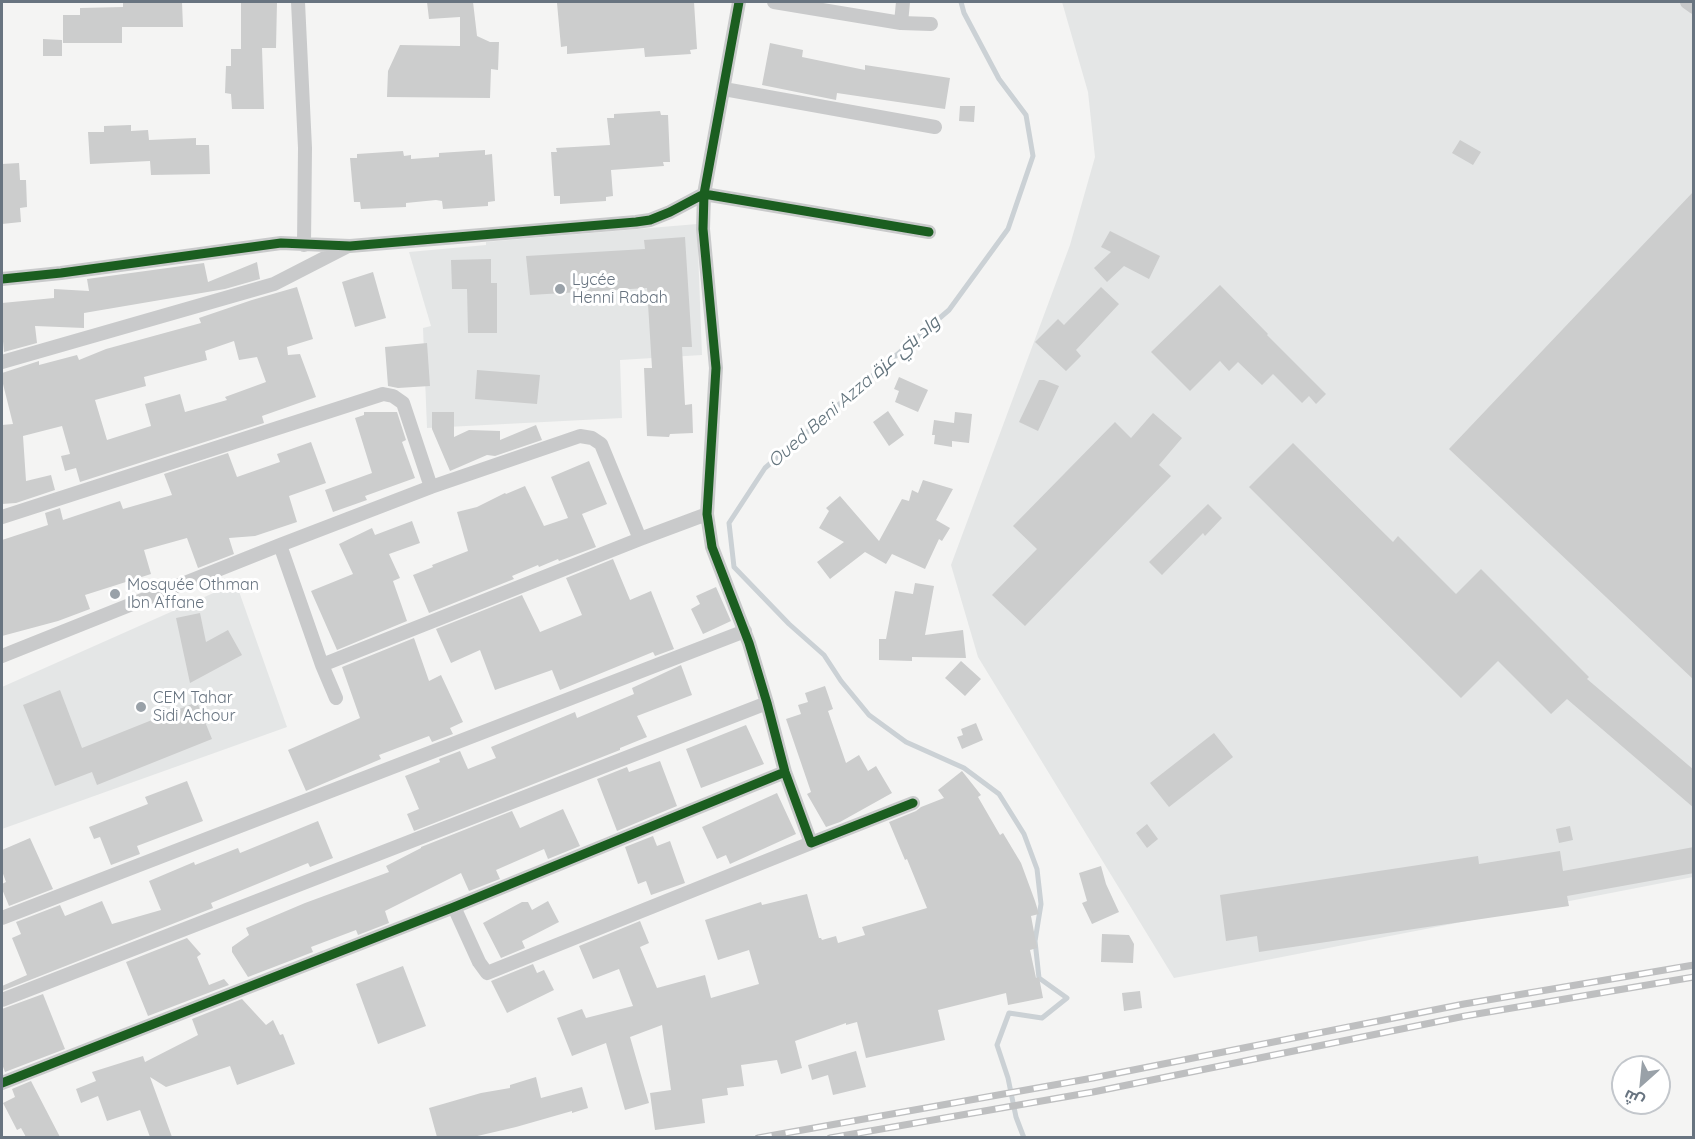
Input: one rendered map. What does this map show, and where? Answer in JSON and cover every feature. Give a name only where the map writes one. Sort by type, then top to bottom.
[{"type":"street","points":[[298,2],[305,148],[304,245]]},
{"type":"street","points":[[739,2],[704,194],[703,229],[716,368],[707,514],[712,547],[745,631],[785,772],[811,843]]},
{"type":"street","points":[[774,2],[901,23],[931,24]]},
{"type":"street","points":[[901,23],[903,2]]},
{"type":"street","points":[[1687,2],[1694,7]]},
{"type":"street","points":[[724,89],[935,127]]},
{"type":"street","points":[[2,279],[281,243],[350,246],[636,222],[650,220],[670,212],[704,194],[929,232]]},
{"type":"street","points":[[2,362],[274,284],[350,246]]},
{"type":"street","points":[[2,517],[383,394],[393,396],[403,403],[431,487]]},
{"type":"street","points":[[2,657],[431,487],[580,436],[592,438],[602,444],[640,539]]},
{"type":"street","points":[[322,665],[707,514]]},
{"type":"street","points":[[280,546],[336,698]]},
{"type":"street","points":[[2,918],[745,631]]},
{"type":"street","points":[[2,1000],[767,703]]},
{"type":"street","points":[[2,1083],[454,907],[785,772]]},
{"type":"street","points":[[454,907],[479,962],[487,973],[913,802]]},
{"type":"shaded area","points":[[1062,2],[1693,2],[1693,877],[1174,978],[978,657],[951,565],[1070,245],[1095,157],[1088,92]]},
{"type":"shaded area","name":"Lycée Henni Rabah","points":[[697,224],[702,355],[620,360],[622,418],[427,428],[423,328],[431,326],[409,252],[486,245],[486,242]]},
{"type":"shaded area","name":"CEM Tahar Sidi Achour","points":[[236,583],[287,727],[2,829],[2,687]]},
{"type":"building","points":[[123,2],[182,2],[183,27],[122,27],[122,43],[63,43],[63,15],[80,15],[80,8],[123,7]]},
{"type":"building","points":[[241,2],[277,2],[276,48],[262,48],[264,109],[232,109],[231,94],[225,93],[226,66],[231,66],[231,49],[241,49]]},
{"type":"building","points":[[427,2],[473,2],[477,36],[490,42],[499,42],[498,70],[491,69],[490,98],[387,97],[388,71],[400,45],[460,46],[460,17],[429,19]]},
{"type":"building","points":[[694,2],[697,49],[690,50],[691,54],[645,57],[644,48],[567,54],[567,46],[561,47],[557,3]]},
{"type":"building","points":[[43,39],[62,40],[62,56],[43,56]]},
{"type":"building","points":[[770,43],[803,50],[802,57],[865,70],[865,65],[950,78],[945,109],[837,93],[836,100],[762,85]]},
{"type":"building","points":[[960,106],[975,106],[974,122],[959,121]]},
{"type":"building","points":[[660,111],[661,115],[668,115],[670,162],[663,162],[664,166],[611,170],[613,196],[606,197],[606,201],[560,204],[560,196],[554,196],[551,152],[557,152],[556,148],[610,145],[607,118],[614,118],[614,114]]},
{"type":"building","points":[[131,125],[131,131],[148,130],[149,140],[196,138],[196,145],[209,145],[210,174],[151,175],[150,161],[90,164],[88,132],[104,132],[104,126]]},
{"type":"building","points":[[1460,140],[1481,152],[1473,165],[1452,153]]},
{"type":"building","points":[[485,150],[485,155],[492,154],[495,201],[488,202],[488,206],[443,209],[442,201],[436,200],[406,203],[406,207],[361,209],[360,202],[354,202],[350,158],[357,158],[357,154],[403,151],[404,156],[411,155],[411,159],[439,157],[439,153]]},
{"type":"building","points":[[19,163],[20,180],[26,180],[27,207],[20,208],[21,222],[2,224],[2,164]]},
{"type":"building","points":[[1694,191],[1694,680],[1449,449]]},
{"type":"building","points":[[1110,231],[1160,256],[1149,279],[1124,266],[1107,282],[1094,268],[1111,252],[1101,247]]},
{"type":"building","points":[[685,237],[692,347],[682,347],[685,405],[692,404],[693,433],[670,434],[669,437],[647,436],[644,368],[652,368],[647,288],[530,295],[526,256],[645,249],[644,240]]},
{"type":"building","points":[[491,259],[491,283],[497,283],[497,333],[468,333],[467,289],[452,289],[451,260]]},
{"type":"building","points":[[257,262],[260,279],[225,289],[84,313],[84,328],[35,326],[37,343],[4,352],[2,303],[54,298],[54,289],[89,291],[87,279],[204,263],[208,282]]},
{"type":"building","points":[[373,272],[386,318],[355,327],[342,282]]},
{"type":"building","points":[[1220,285],[1326,394],[1316,404],[1309,396],[1302,403],[1273,374],[1262,385],[1238,362],[1229,371],[1220,361],[1190,391],[1151,352]]},
{"type":"building","points":[[297,287],[313,339],[287,347],[288,355],[300,354],[316,397],[262,416],[264,423],[80,482],[76,468],[65,471],[61,456],[70,454],[62,426],[23,436],[26,481],[51,475],[55,490],[16,503],[2,504],[2,425],[13,424],[2,373],[39,361],[39,365],[77,355],[79,360],[106,349],[201,323],[199,318]],"holes":[[[234,341],[239,360],[257,357],[266,382],[225,397],[227,400],[185,412],[180,394],[145,404],[151,426],[107,440],[95,400],[146,386],[144,377],[207,360],[205,351]]]},
{"type":"building","points":[[1101,287],[1119,304],[1076,350],[1081,356],[1066,371],[1035,342],[1058,319],[1064,325]]},
{"type":"building","points":[[427,343],[430,386],[398,388],[388,386],[385,347]]},
{"type":"building","points":[[477,370],[540,375],[537,404],[475,399]]},
{"type":"building","points":[[899,377],[928,390],[918,412],[895,402],[899,391],[894,389]]},
{"type":"building","points":[[1039,380],[1059,386],[1038,431],[1019,422]]},
{"type":"building","points":[[888,411],[904,435],[889,446],[873,422]]},
{"type":"building","points":[[364,412],[397,412],[406,440],[402,442],[415,478],[365,496],[367,500],[333,512],[325,490],[372,473],[355,418],[364,415]]},
{"type":"building","points":[[432,412],[454,412],[454,437],[469,430],[500,431],[500,440],[536,425],[542,440],[495,456],[487,455],[450,471],[432,429]]},
{"type":"building","points":[[955,412],[972,414],[969,443],[952,441],[952,447],[934,444],[935,435],[932,435],[934,420],[954,423]]},
{"type":"building","points":[[1153,413],[1182,438],[1159,465],[1171,476],[1025,626],[992,595],[1037,549],[1013,526],[1115,422],[1131,438]]},
{"type":"building","points":[[311,442],[326,483],[289,496],[297,522],[255,536],[229,538],[234,554],[198,568],[187,538],[144,550],[151,574],[85,595],[90,609],[58,621],[2,636],[2,540],[48,525],[45,513],[60,508],[63,520],[120,501],[123,509],[172,495],[164,474],[228,453],[237,477],[280,462],[277,454]]},
{"type":"building","points":[[1293,443],[1393,542],[1398,536],[1456,594],[1481,569],[1589,677],[1587,679],[1694,770],[1694,808],[1567,699],[1551,714],[1498,661],[1461,698],[1249,487]]},
{"type":"building","points":[[589,461],[607,504],[582,514],[596,547],[559,561],[558,559],[539,567],[538,565],[512,576],[514,579],[429,613],[413,575],[468,551],[457,512],[477,507],[525,486],[544,526],[568,518],[551,477]]},
{"type":"building","points":[[923,480],[953,489],[936,520],[950,528],[942,541],[939,539],[925,569],[892,554],[886,564],[865,552],[830,579],[817,562],[844,542],[819,528],[829,511],[826,508],[840,496],[879,541],[902,499],[909,501],[912,490],[918,493]]},
{"type":"building","points":[[1208,504],[1222,518],[1205,536],[1203,533],[1162,575],[1149,562]]},
{"type":"building","points":[[412,521],[420,543],[389,554],[400,578],[393,581],[407,621],[337,650],[311,591],[353,574],[339,544],[372,528],[375,535]]},
{"type":"building","points":[[613,559],[630,600],[651,591],[674,649],[655,656],[653,652],[560,690],[552,670],[495,690],[480,650],[451,663],[436,629],[522,595],[540,632],[582,615],[566,578]]},
{"type":"building","points":[[915,583],[934,586],[925,635],[963,630],[966,658],[912,657],[912,661],[879,660],[879,639],[886,639],[895,591],[913,594]]},
{"type":"building","points":[[716,587],[731,621],[703,634],[691,609],[700,604],[696,596]]},
{"type":"building","points":[[200,613],[206,642],[228,630],[242,655],[190,683],[176,618]]},
{"type":"building","points":[[414,638],[429,681],[441,675],[463,722],[450,728],[453,734],[432,742],[429,736],[379,755],[381,759],[306,791],[288,750],[360,718],[342,667]]},
{"type":"building","points":[[961,661],[981,679],[965,696],[945,678]]},
{"type":"building","points":[[681,665],[692,695],[637,716],[647,737],[620,748],[620,750],[414,831],[407,814],[419,809],[405,776],[460,751],[468,769],[496,758],[491,747],[575,712],[577,718],[634,694],[632,688]]},
{"type":"building","points":[[825,686],[833,709],[828,711],[846,763],[859,755],[868,771],[876,766],[892,793],[840,822],[826,827],[807,794],[811,792],[786,719],[801,714],[798,705],[808,702],[805,693]]},
{"type":"building","points":[[60,690],[82,748],[197,702],[212,739],[97,785],[92,772],[55,786],[23,705]]},
{"type":"building","points":[[976,723],[983,740],[962,749],[957,737],[963,735],[961,729]]},
{"type":"building","points":[[746,725],[764,764],[701,788],[686,749]]},
{"type":"building","points":[[1214,733],[1233,757],[1169,807],[1150,783]]},
{"type":"building","points":[[660,761],[677,806],[617,831],[597,779],[627,767],[629,772]]},
{"type":"building","points":[[962,771],[981,795],[978,797],[1000,835],[1003,833],[1021,863],[1035,901],[1039,914],[1031,916],[1037,948],[1030,950],[1043,998],[1008,1005],[1006,993],[938,1010],[945,1040],[866,1058],[857,1022],[846,1025],[846,1023],[795,1041],[802,1068],[781,1074],[777,1060],[741,1065],[744,1086],[727,1088],[728,1095],[702,1099],[705,1123],[655,1130],[650,1093],[671,1090],[662,1025],[630,1037],[649,1103],[625,1110],[606,1043],[572,1056],[557,1018],[582,1009],[586,1018],[633,1006],[619,969],[593,979],[579,946],[640,921],[649,943],[640,947],[657,988],[705,975],[711,998],[759,984],[749,950],[718,960],[705,920],[761,902],[762,905],[807,894],[819,938],[822,940],[836,936],[838,943],[865,935],[862,927],[927,908],[889,822],[944,798],[938,790]]},
{"type":"building","points":[[187,781],[203,821],[137,846],[140,854],[111,865],[100,837],[94,839],[89,827],[148,804],[145,797]]},
{"type":"building","points":[[777,793],[796,834],[730,864],[726,855],[717,859],[702,827]]},
{"type":"building","points":[[563,809],[580,846],[548,859],[544,849],[496,870],[500,879],[469,891],[461,873],[385,911],[389,923],[358,935],[356,930],[311,947],[313,952],[248,977],[232,952],[232,947],[249,935],[246,928],[389,872],[386,866],[421,847],[512,811],[520,828]]},
{"type":"building","points":[[318,821],[333,858],[310,867],[308,863],[211,903],[213,908],[2,991],[2,986],[27,975],[12,938],[21,934],[16,922],[60,905],[65,916],[102,901],[112,924],[161,910],[149,881],[194,862],[195,865],[238,848],[240,853]]},
{"type":"building","points":[[1147,824],[1158,839],[1147,848],[1136,833]]},
{"type":"building","points":[[1570,826],[1573,840],[1559,843],[1556,829]]},
{"type":"building","points":[[653,836],[657,846],[670,841],[685,883],[651,895],[646,881],[638,884],[625,847]]},
{"type":"building","points":[[30,838],[53,889],[9,906],[2,889],[2,884],[6,882],[2,871],[2,850]]},
{"type":"building","points":[[1694,847],[1694,873],[1567,896],[1569,906],[1259,952],[1257,936],[1226,941],[1220,895],[1478,856],[1479,864],[1560,851],[1563,871]]},
{"type":"building","points":[[1101,866],[1106,884],[1119,912],[1092,924],[1082,903],[1087,901],[1079,873]]},
{"type":"building","points":[[548,901],[559,922],[522,941],[525,948],[501,958],[483,923],[522,902],[528,902],[532,910]]},
{"type":"building","points":[[1102,934],[1129,935],[1134,944],[1133,963],[1101,962]]},
{"type":"building","points":[[187,938],[201,954],[197,957],[209,985],[224,979],[229,985],[148,1016],[126,962]]},
{"type":"building","points":[[533,964],[537,973],[544,970],[554,990],[507,1013],[491,981]]},
{"type":"building","points":[[403,966],[426,1026],[378,1044],[356,984]]},
{"type":"building","points":[[1140,991],[1142,1008],[1124,1011],[1122,993]]},
{"type":"building","points":[[43,994],[65,1049],[5,1072],[2,1064],[2,1009]]},
{"type":"building","points":[[242,999],[266,1025],[273,1020],[280,1035],[283,1034],[295,1064],[237,1085],[230,1066],[166,1087],[150,1077],[172,1137],[150,1137],[140,1110],[107,1121],[98,1096],[81,1103],[76,1089],[96,1081],[92,1072],[143,1056],[145,1062],[198,1035],[192,1019]]},
{"type":"building","points":[[856,1051],[866,1087],[833,1095],[828,1075],[812,1080],[808,1065]]},
{"type":"building","points":[[536,1077],[541,1098],[582,1087],[588,1108],[473,1137],[437,1137],[429,1108],[481,1093],[510,1088],[510,1085]]},
{"type":"building","points":[[31,1081],[60,1137],[26,1137],[21,1128],[17,1130],[3,1103],[15,1097],[12,1089]]},
{"type":"waterway","name":"Oued Beni Azza واد بني عزة","points":[[961,2],[964,13],[999,79],[1026,115],[1033,156],[1008,229],[949,310],[765,468],[729,523],[734,567],[789,624],[824,655],[841,681],[869,715],[906,742],[964,768],[999,794],[1024,834],[1037,869],[1041,904],[1035,941],[1039,978],[1067,998],[1042,1018],[1009,1013],[997,1045],[1008,1078],[1016,1117],[1024,1138]]},
{"type":"railway","points":[[758,1138],[1093,1078],[1464,1004],[1694,965]]},
{"type":"railway","points":[[830,1138],[1093,1092],[1465,1016],[1694,977]]},
{"type":"cycle path","points":[[739,2],[704,194],[703,229],[716,368],[707,514],[712,547],[749,643],[785,772],[811,843],[913,803]]},
{"type":"cycle path","points":[[2,279],[281,243],[350,246],[636,222],[650,220],[670,212],[704,194],[929,232]]},
{"type":"cycle path","points":[[2,1083],[454,907],[785,772]]},
{"type":"place","name":"Lycée Henni Rabah","points":[[560,289]]},
{"type":"place","name":"Mosquée Othman Ibn Affane","points":[[115,594]]},
{"type":"place","name":"CEM Tahar Sidi Achour","points":[[141,707]]}]
